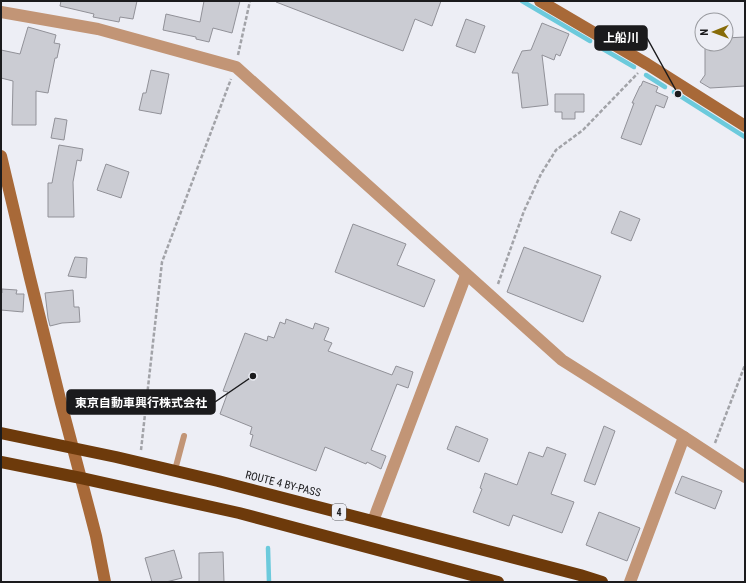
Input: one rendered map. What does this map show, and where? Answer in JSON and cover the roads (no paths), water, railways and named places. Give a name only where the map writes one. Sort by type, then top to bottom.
[{"type":"highway","name":"ROUTE 4 BY-PASS","points":[[1,433],[175,470],[602,582]]},
{"type":"highway","points":[[1,462],[239,513],[498,582]]},
{"type":"street","points":[[540,1],[647,64],[745,126]]},
{"type":"street","points":[[1,12],[98,29],[236,67],[562,360],[745,477]]},
{"type":"street","points":[[1,156],[59,396],[74,448],[96,536],[105,582]]},
{"type":"street","points":[[373,521],[466,275]]},
{"type":"street","points":[[630,582],[684,437]]},
{"type":"lane","points":[[175,470],[184,436]]},
{"type":"waterway","points":[[522,1],[590,41]]},
{"type":"waterway","points":[[603,49],[634,67]]},
{"type":"waterway","points":[[646,75],[665,87]]},
{"type":"waterway","points":[[674,92],[745,137]]},
{"type":"waterway","points":[[268,548],[269,582]]},
{"type":"place","name":"上船川","points":[[678,94]]},
{"type":"place","name":"東京自動車興行株式会社","points":[[253,376]]}]
